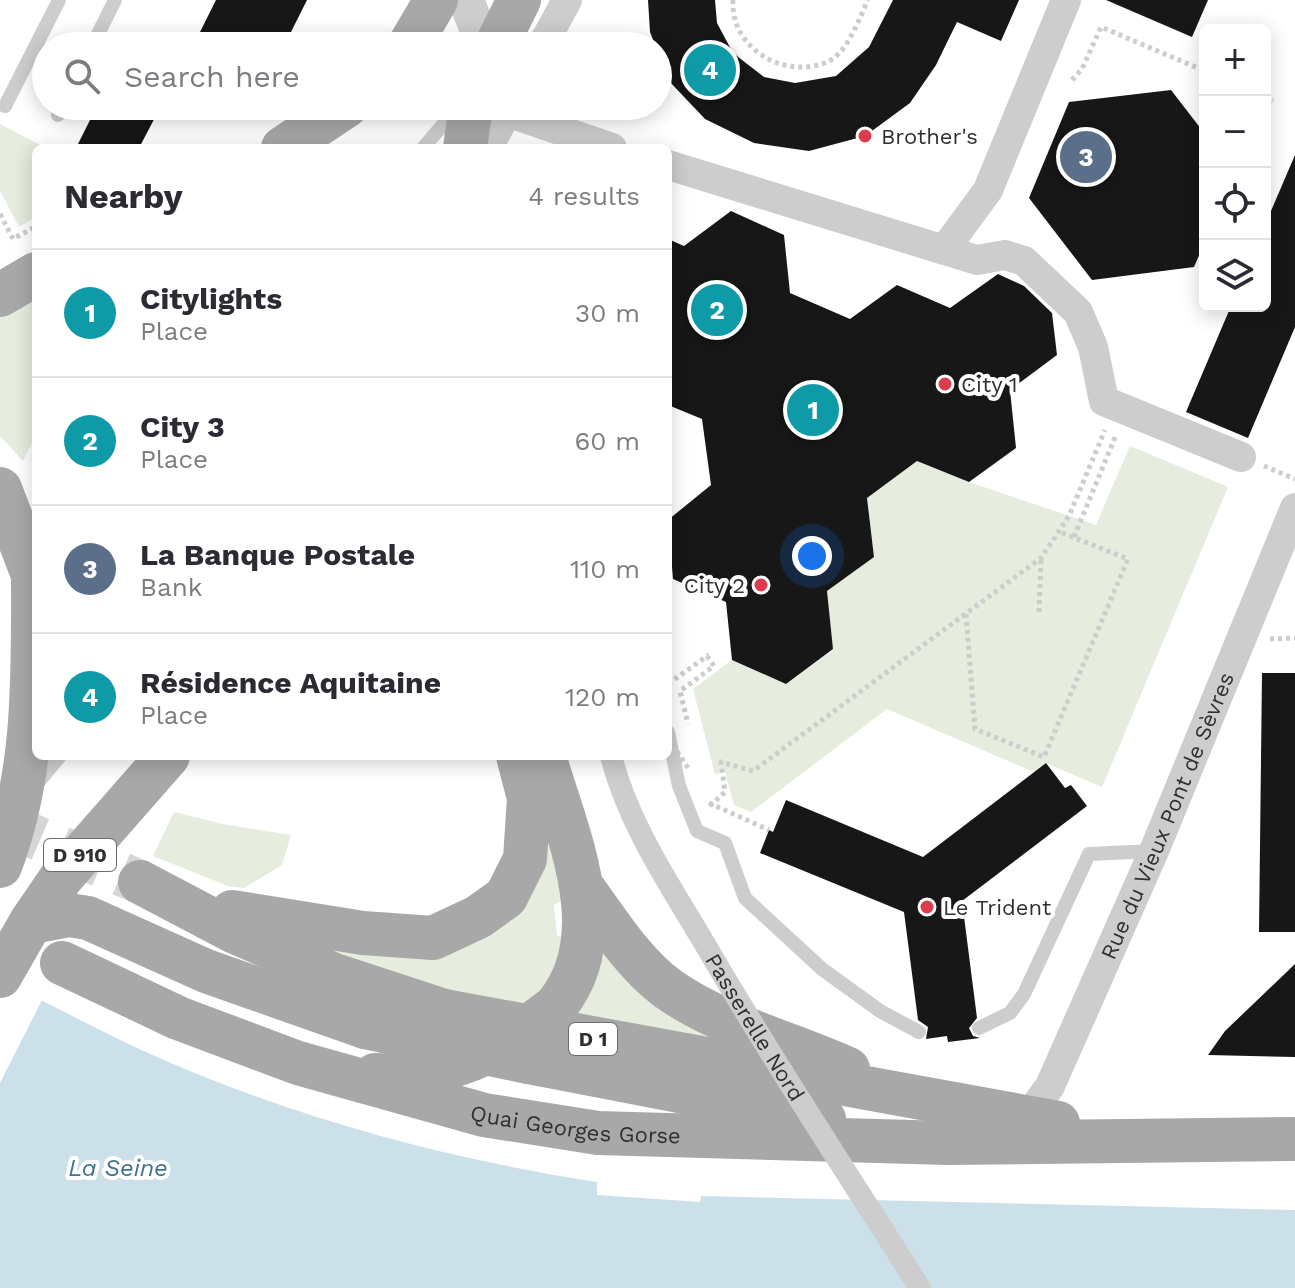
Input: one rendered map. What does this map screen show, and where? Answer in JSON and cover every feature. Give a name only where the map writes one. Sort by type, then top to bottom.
[{"type":"main road","points":[[417,32],[436,0]]},
{"type":"main road","points":[[503,32],[519,0]]},
{"type":"main road","points":[[468,144],[487,120]]},
{"type":"main road","points":[[272,144],[331,121]]},
{"type":"main road","points":[[290,144],[331,121]]},
{"type":"main road","points":[[0,295],[32,276]]},
{"type":"main road","points":[[0,489],[32,566]]},
{"type":"main road","points":[[0,866],[21,801],[32,699]]},
{"type":"main road","name":"D 910","points":[[2,972],[61,878],[139,774],[162,760]]},
{"type":"main road","name":"Quai Georges Gorse","points":[[519,760],[529,798],[525,859],[506,897],[478,917],[433,938],[363,933],[158,892],[334,975],[444,1011],[1069,1125],[1118,1141]]},
{"type":"main road","points":[[298,1063],[358,1074],[430,1073],[476,1059],[518,1052],[568,992],[582,951],[583,888],[545,760]]},
{"type":"main road","points":[[583,888],[622,941],[665,986],[702,1009],[910,1097]]},
{"type":"main road","name":"D 1","points":[[31,922],[69,915],[88,918],[206,971],[365,1027],[518,1052],[948,1143]]},
{"type":"main road","name":"Quai Georges Gorse","points":[[62,963],[178,1018],[298,1063],[484,1115],[598,1133],[948,1143],[1295,1139]]},
{"type":"street","points":[[466,0],[479,32]]},
{"type":"street","points":[[550,32],[567,0]]},
{"type":"street","points":[[944,250],[988,190],[1066,0]]},
{"type":"street","points":[[489,144],[494,120]]},
{"type":"street","points":[[531,120],[600,144]]},
{"type":"street","points":[[672,166],[977,260],[1005,255],[1024,261],[1078,312],[1093,347],[1104,401],[1130,427],[1241,457]]},
{"type":"street","name":"Rue du Vieux Pont de Sèvres","points":[[1027,1118],[1050,1086],[1154,851],[1295,508]]},
{"type":"street","name":"Passerelle Nord","points":[[612,760],[644,842],[737,998],[920,1288]]},
{"type":"lane","points":[[43,32],[59,0]]},
{"type":"lane","points":[[99,32],[115,0]]},
{"type":"lane","points":[[5,106],[32,53]]},
{"type":"lane","points":[[426,144],[447,120]]},
{"type":"lane","points":[[672,752],[679,786],[697,831],[725,843],[745,898],[822,969],[880,1011],[919,1032]]},
{"type":"lane","points":[[21,801],[57,760]]},
{"type":"lane","points":[[979,1028],[1010,1013],[1024,994],[1089,854],[1154,851]]},
{"type":"path","points":[[733,0],[746,42],[773,64],[793,68],[829,62],[850,37],[868,0]]},
{"type":"path","points":[[1072,80],[1082,69],[1101,27],[1199,68]]},
{"type":"path","points":[[0,214],[13,239],[32,229]]},
{"type":"path","points":[[710,806],[725,792],[721,762],[753,771],[1041,558],[1060,532],[1107,425],[1130,427]]},
{"type":"path","points":[[1074,537],[1116,435],[1130,427]]},
{"type":"path","points":[[966,614],[975,729],[1044,757],[1128,559],[1060,532]]},
{"type":"path","points":[[1039,612],[1041,558]]},
{"type":"path","points":[[672,681],[707,656],[714,666],[680,691],[690,732]]},
{"type":"path","points":[[1068,668],[1078,673]]},
{"type":"path","points":[[672,744],[690,771]]},
{"type":"path","points":[[707,797],[710,806],[769,830]]},
{"type":"shaded area","points":[[0,124],[38,144],[32,144],[32,219],[19,227],[0,191]]},
{"type":"shaded area","points":[[32,293],[32,443],[23,461],[0,436],[0,312]]},
{"type":"shaded area","points":[[1130,446],[1228,487],[1102,787],[1046,763],[1034,772],[887,709],[751,812],[734,805],[725,772],[715,774],[693,689],[732,660],[786,684],[833,650],[827,591],[874,557],[867,498],[917,461],[1096,525]]},
{"type":"shaded area","points":[[538,806],[566,898],[554,905],[557,936],[570,938],[541,1003],[488,1004],[273,932],[451,945]]},
{"type":"shaded area","points":[[174,812],[222,824],[291,835],[282,865],[244,888],[228,886],[153,856]]},
{"type":"shaded area","points":[[600,929],[752,1045],[575,1015]]},
{"type":"water","name":"La Seine","points":[[0,980],[143,1051],[216,1082],[377,1135],[486,1162],[597,1182],[597,1195],[700,1202],[701,1196],[1295,1210],[1295,1288],[0,1288]]},
{"type":"pier","points":[[0,980],[42,1000],[0,1083]]},
{"type":"building","points":[[216,0],[307,0],[291,32],[200,32]]},
{"type":"building","points":[[648,0],[715,0],[717,23],[733,53],[764,77],[795,83],[836,76],[869,47],[893,0],[1019,0],[1001,41],[957,22],[936,65],[910,103],[865,136],[809,151],[754,143],[705,119],[672,84],[672,32],[650,32]]},
{"type":"building","points":[[1106,0],[1208,0],[1192,37]]},
{"type":"building","points":[[1171,90],[1199,126],[1199,256],[1194,267],[1092,280],[1029,198],[1069,102]]},
{"type":"building","points":[[90,120],[154,120],[141,144],[78,144]]},
{"type":"building","points":[[1295,155],[1295,327],[1248,438],[1186,412],[1228,312],[1271,312],[1271,211]]},
{"type":"building","points":[[731,211],[784,235],[790,293],[850,319],[897,285],[950,308],[998,274],[1024,286],[1052,313],[1057,355],[1010,390],[1016,448],[969,482],[917,461],[867,498],[874,557],[827,591],[833,649],[786,684],[732,660],[726,602],[673,579],[672,517],[711,485],[702,419],[672,407],[672,241],[684,246]]},
{"type":"building","points":[[1262,673],[1295,673],[1295,932],[1259,932]]},
{"type":"building","name":"Le Trident","points":[[1046,763],[1065,788],[1071,785],[1087,806],[962,901],[977,1018],[969,1028],[973,1036],[980,1038],[948,1042],[947,1036],[926,1039],[928,1027],[918,1020],[904,912],[760,853],[769,830],[773,832],[786,800],[923,857]]},
{"type":"building","points":[[1295,964],[1295,1057],[1208,1055],[1225,1031]]},
{"type":"tunnel","points":[[0,822],[140,882]]},
{"type":"place","name":"Résidence Aquitaine","points":[[710,70]]},
{"type":"place","name":"Brother's","points":[[865,136]]},
{"type":"place","name":"La Banque Postale","points":[[1086,157]]},
{"type":"place","name":"City 3","points":[[717,310]]},
{"type":"place","name":"City 1","points":[[945,384]]},
{"type":"place","name":"Citylights","points":[[813,410]]},
{"type":"place","name":"City 2","points":[[761,585]]},
{"type":"place","name":"Le Trident","points":[[927,907]]}]
